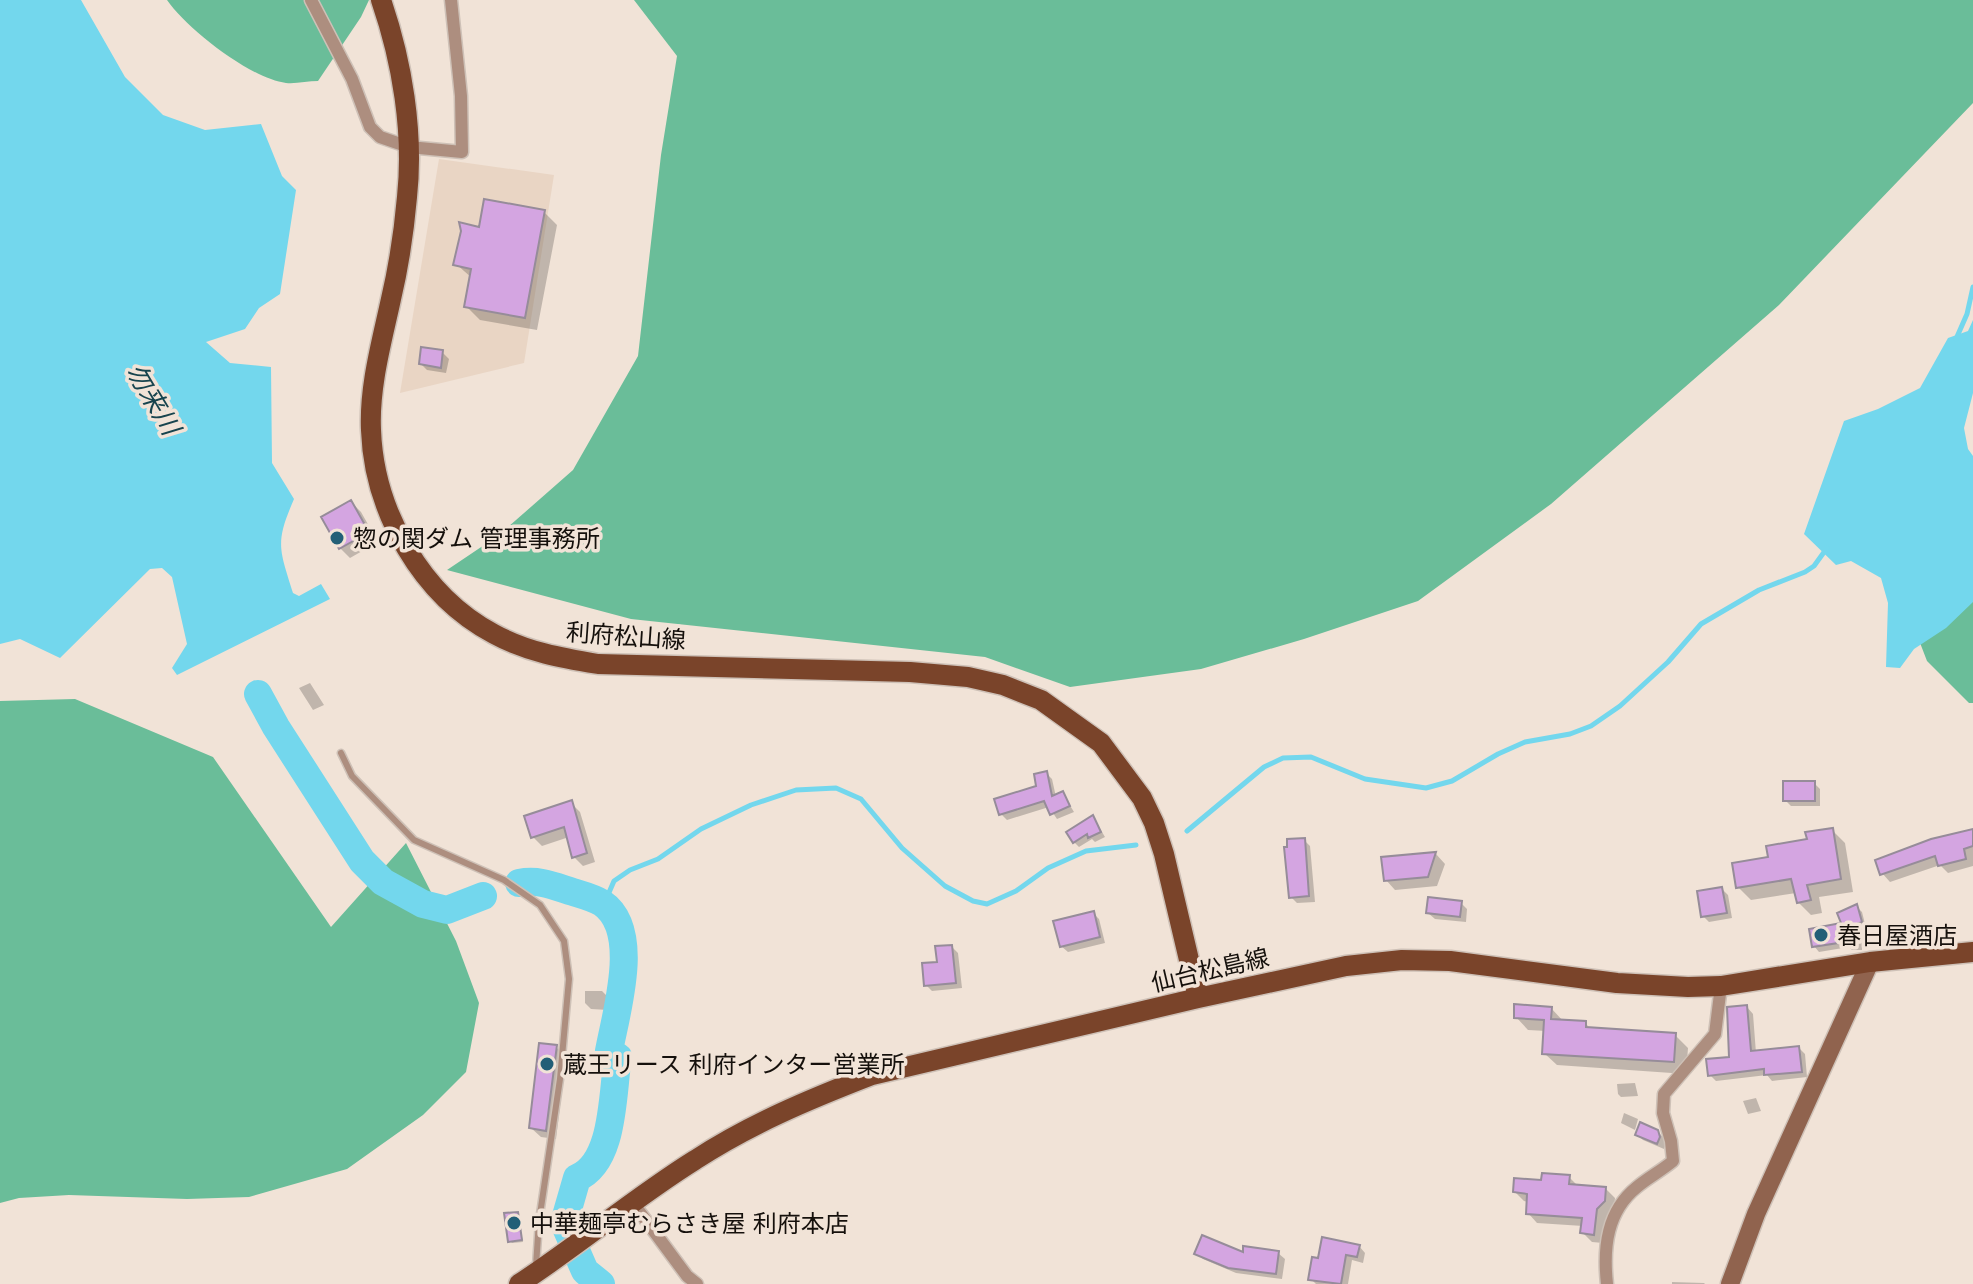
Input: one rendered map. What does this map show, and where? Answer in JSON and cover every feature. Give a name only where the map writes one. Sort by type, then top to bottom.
[{"type":"main road","name":"利府松山線","points":[[381,0],[400,67],[409,147],[406,210],[373,389],[371,430],[375,467],[386,502],[402,542],[424,574],[472,621],[506,640],[549,656],[598,664],[910,672],[968,677],[1003,685],[1041,700],[1101,743],[1142,798],[1164,854],[1198,998]]},
{"type":"main road","name":"仙台松島線","points":[[528,1279],[694,1160],[762,1121],[872,1075],[1198,998],[1346,966],[1402,960],[1450,961],[1617,983],[1688,987],[1721,986],[1870,962],[1973,952]]},
{"type":"street","points":[[311,0],[352,79],[370,127],[380,137],[409,147],[462,152],[461,96],[451,0]]},
{"type":"street","points":[[1730,1284],[1756,1214],[1870,962]]},
{"type":"street","points":[[1607,1284],[1606,1251],[1611,1218],[1626,1197],[1673,1161],[1663,1113],[1664,1094],[1715,1034],[1721,986]]},
{"type":"street","points":[[633,1203],[687,1276],[697,1284]]},
{"type":"lane","points":[[341,753],[352,776],[414,840],[504,880],[540,905],[564,941],[569,979],[560,1079],[528,1279]]},
{"type":"shaded area","points":[[439,159],[554,175],[524,363],[400,393]]},
{"type":"green space","points":[[167,0],[369,0],[318,81],[290,83],[255,72],[220,50]]},
{"type":"green space","points":[[634,0],[1973,0],[1973,103],[1779,305],[1551,504],[1418,601],[1201,669],[1070,687],[985,657],[631,619],[447,570],[499,535],[573,470],[638,356],[661,155],[677,56]]},
{"type":"green space","points":[[1973,465],[1973,703],[1969,703],[1927,661],[1917,635]]},
{"type":"green space","points":[[75,699],[213,757],[331,927],[406,843],[456,941],[479,1003],[466,1072],[423,1115],[347,1169],[249,1197],[187,1199],[69,1195],[19,1198],[0,1203],[0,701]]},
{"type":"water","points":[[0,0],[81,0],[125,77],[163,115],[205,130],[261,124],[282,176],[296,190],[280,294],[259,308],[245,329],[206,342],[230,363],[271,367],[272,463],[294,499],[284,526],[282,555],[293,593],[299,596],[321,584],[330,599],[177,675],[172,668],[187,644],[172,577],[162,568],[150,569],[60,658],[20,639],[0,644]]},
{"type":"water","points":[[1973,320],[1973,393],[1964,428],[1968,449],[1973,456],[1973,602],[1946,628],[1914,649],[1900,668],[1886,667],[1888,603],[1881,578],[1851,561],[1836,565],[1804,534],[1844,421],[1878,409],[1920,388],[1948,338],[1968,331]]},
{"type":"building","points":[[484,199],[545,210],[525,318],[464,307],[471,269],[453,265],[461,231],[459,222],[479,227]]},
{"type":"building","points":[[421,347],[443,350],[441,368],[419,364]]},
{"type":"building","points":[[351,500],[369,532],[339,549],[321,517]]},
{"type":"building","points":[[1047,771],[1052,796],[1063,791],[1070,806],[1050,815],[1044,801],[999,815],[994,799],[1036,786],[1034,774]]},
{"type":"building","points":[[1783,781],[1815,781],[1815,801],[1783,801]]},
{"type":"building","points":[[572,800],[587,853],[572,858],[564,827],[531,838],[524,816]]},
{"type":"building","points":[[1093,815],[1101,832],[1088,838],[1087,834],[1073,843],[1066,832]]},
{"type":"building","points":[[1833,828],[1841,879],[1807,885],[1811,900],[1797,903],[1791,879],[1736,888],[1732,863],[1768,857],[1766,846],[1807,839],[1805,832]]},
{"type":"building","points":[[1973,829],[1973,846],[1964,849],[1966,859],[1938,866],[1935,856],[1880,875],[1875,860],[1931,839]]},
{"type":"building","points":[[1305,838],[1309,896],[1289,898],[1284,847],[1287,847],[1287,839]]},
{"type":"building","points":[[1436,852],[1428,877],[1384,881],[1381,857]]},
{"type":"building","points":[[1722,887],[1727,913],[1701,917],[1697,891]]},
{"type":"building","points":[[1428,897],[1462,901],[1460,917],[1426,913]]},
{"type":"building","points":[[1857,904],[1862,922],[1857,924],[1857,946],[1845,945],[1845,942],[1812,947],[1809,929],[1841,923],[1837,913]]},
{"type":"building","points":[[1094,911],[1100,937],[1060,947],[1053,921]]},
{"type":"building","points":[[952,945],[956,983],[924,986],[922,963],[937,962],[935,946]]},
{"type":"building","points":[[1514,1004],[1552,1007],[1551,1019],[1586,1021],[1586,1027],[1676,1033],[1674,1062],[1542,1054],[1544,1020],[1514,1018]]},
{"type":"building","points":[[1747,1005],[1751,1051],[1799,1046],[1802,1072],[1764,1075],[1764,1069],[1708,1076],[1706,1059],[1729,1057],[1727,1007]]},
{"type":"building","points":[[539,1043],[557,1045],[546,1131],[529,1128]]},
{"type":"building","points":[[1640,1122],[1658,1130],[1660,1137],[1657,1144],[1635,1135]]},
{"type":"building","points":[[1542,1173],[1570,1175],[1569,1184],[1606,1187],[1605,1201],[1597,1209],[1594,1235],[1580,1233],[1582,1218],[1526,1214],[1527,1194],[1513,1192],[1514,1178],[1541,1180]]},
{"type":"building","points":[[518,1212],[522,1240],[508,1242],[504,1213]]},
{"type":"building","points":[[1202,1235],[1243,1252],[1243,1246],[1279,1251],[1276,1274],[1228,1268],[1194,1254]]},
{"type":"building","points":[[1322,1237],[1360,1245],[1357,1257],[1346,1255],[1341,1284],[1308,1280],[1312,1257],[1318,1258]]},
{"type":"waterway","points":[[1956,339],[1967,314],[1973,287]]},
{"type":"waterway","points":[[1187,831],[1264,767],[1283,758],[1311,757],[1365,779],[1426,788],[1452,781],[1525,742],[1570,734],[1591,726],[1620,706],[1668,662],[1701,624],[1759,590],[1805,572],[1814,566],[1827,548]]},
{"type":"waterway","name":"勿来川","points":[[258,694],[362,861],[383,882],[423,904],[447,910],[483,896]]},
{"type":"waterway","points":[[604,904],[614,881],[630,870],[658,859],[701,829],[751,805],[796,790],[836,788],[861,799],[902,848],[945,886],[973,901],[987,904],[1016,891],[1048,868],[1086,851],[1136,845]]},
{"type":"waterway","name":"勿来川","points":[[519,883],[546,884],[596,900],[614,916],[621,932],[623,972],[609,1051],[618,1057],[610,1125],[599,1157],[589,1170],[577,1178],[564,1223],[585,1271],[601,1284]]},
{"type":"place","name":"惣の関ダム 管理事務所","points":[[337,538]]},
{"type":"place","name":"春日屋酒店","points":[[1821,935]]},
{"type":"place","name":"蔵王リース 利府インター営業所","points":[[547,1064]]},
{"type":"place","name":"中華麺亭むらさき屋 利府本店","points":[[514,1223]]}]
